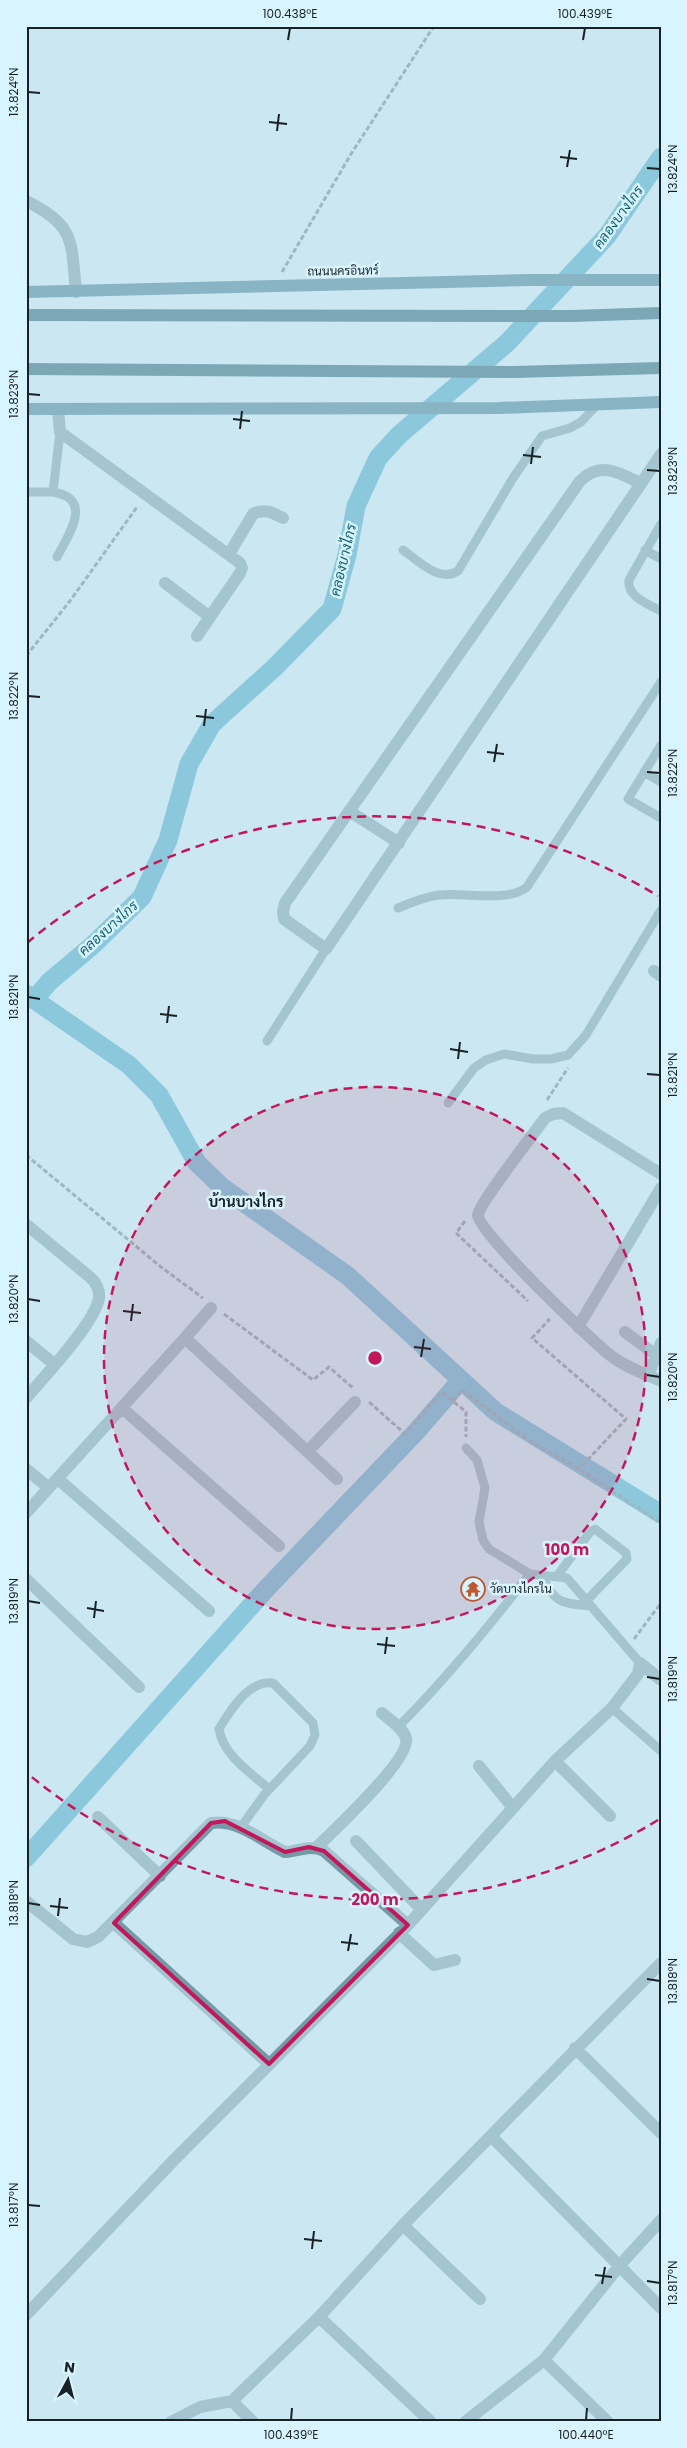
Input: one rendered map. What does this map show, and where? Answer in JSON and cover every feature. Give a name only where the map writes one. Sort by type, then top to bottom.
[{"type":"main road","name":"ถนนนครอินทร์","points":[[26,292],[530,280],[661,280]]},
{"type":"main road","points":[[26,315],[572,316],[661,313]]},
{"type":"main road","points":[[26,369],[514,372],[661,368]]},
{"type":"main road","points":[[26,409],[499,408],[661,402]]},
{"type":"street","points":[[26,201],[49,213],[64,228],[72,251],[76,292]]},
{"type":"street","points":[[58,409],[60,432],[240,563],[242,568],[197,636]]},
{"type":"street","points":[[640,483],[624,475],[598,469],[588,472],[580,481],[285,903],[284,918],[326,949],[661,454]]},
{"type":"street","points":[[229,554],[254,514],[259,511],[269,512],[283,518]]},
{"type":"street","points":[[165,583],[210,617]]},
{"type":"street","points":[[350,811],[399,843]]},
{"type":"street","points":[[661,1174],[563,1113],[553,1114],[545,1118],[478,1213],[480,1223],[501,1248],[578,1327],[610,1355],[624,1364],[661,1380]]},
{"type":"street","points":[[578,1327],[661,1188]]},
{"type":"street","points":[[26,1398],[94,1311],[99,1298],[98,1285],[27,1225]]},
{"type":"street","points":[[26,1513],[213,1307]]},
{"type":"street","points":[[625,1332],[656,1355]]},
{"type":"street","points":[[185,1338],[337,1479]]},
{"type":"street","points":[[26,1341],[54,1364]]},
{"type":"street","points":[[648,1376],[661,1343]]},
{"type":"street","points":[[308,1451],[359,1397]]},
{"type":"street","points":[[122,1408],[279,1546]]},
{"type":"street","points":[[26,1468],[53,1484],[209,1611]]},
{"type":"street","points":[[26,1579],[139,1687]]},
{"type":"street","points":[[26,2315],[173,2161],[422,1910],[555,1761],[612,1708],[638,1674],[640,1663],[661,1680]]},
{"type":"street","points":[[26,1901],[73,1940],[87,1942],[98,1938],[114,1923],[211,1823],[224,1821],[241,1827],[285,1852],[317,1847],[371,1793],[402,1755],[407,1746],[406,1737],[382,1713]]},
{"type":"street","points":[[555,1761],[610,1816]]},
{"type":"street","points":[[478,1766],[513,1808]]},
{"type":"street","points":[[98,1817],[160,1876]]},
{"type":"street","points":[[356,1840],[422,1910]]},
{"type":"street","points":[[317,1847],[324,1851],[404,1929],[434,1965],[455,1960]]},
{"type":"street","points":[[114,1923],[269,2064]]},
{"type":"street","points":[[171,2422],[200,2407],[232,2401],[319,2317],[403,2226],[575,2048],[661,1964]]},
{"type":"street","points":[[575,2048],[661,2133]]},
{"type":"street","points":[[492,2136],[661,2308]]},
{"type":"street","points":[[465,2422],[544,2360],[620,2265],[661,2220]]},
{"type":"street","points":[[403,2226],[480,2299]]},
{"type":"street","points":[[319,2317],[431,2422]]},
{"type":"street","points":[[544,2360],[608,2422]]},
{"type":"street","points":[[232,2401],[253,2422]]},
{"type":"lane","points":[[403,550],[436,573],[446,576],[458,571],[513,478],[542,436],[570,428],[581,422],[598,404]]},
{"type":"lane","points":[[53,492],[60,432]]},
{"type":"lane","points":[[26,492],[53,492],[69,498],[75,505],[76,513],[57,557]]},
{"type":"lane","points":[[661,524],[629,580],[628,587],[632,593],[661,611]]},
{"type":"lane","points":[[645,550],[661,559]]},
{"type":"lane","points":[[398,908],[418,900],[439,895],[511,896],[527,887],[661,682]]},
{"type":"lane","points":[[661,745],[628,799],[661,818]]},
{"type":"lane","points":[[644,772],[661,782]]},
{"type":"lane","points":[[448,1103],[474,1068],[486,1060],[504,1054],[533,1059],[551,1059],[568,1055],[586,1035],[661,910]]},
{"type":"lane","points":[[267,1041],[326,949]]},
{"type":"lane","points":[[466,1448],[478,1460],[485,1488],[479,1522],[483,1540],[489,1549],[497,1556],[530,1574],[567,1578],[626,1650],[640,1663]]},
{"type":"lane","points":[[542,1575],[549,1592],[556,1599],[567,1604],[589,1603],[627,1559],[626,1553],[602,1532],[595,1529],[590,1532],[557,1576]]},
{"type":"lane","points":[[398,1727],[432,1694],[479,1640],[530,1574]]},
{"type":"lane","points":[[241,1827],[269,1789],[310,1746],[315,1735],[313,1723],[273,1683],[267,1682],[258,1685],[235,1703],[219,1729],[221,1742],[230,1753],[269,1789]]},
{"type":"lane","points":[[612,1708],[661,1751]]},
{"type":"path","points":[[272,287],[351,154],[434,26]]},
{"type":"path","points":[[26,656],[70,601],[146,494]]},
{"type":"path","points":[[545,1102],[573,1062]]},
{"type":"path","points":[[26,1155],[161,1267],[213,1307],[314,1380],[329,1367],[359,1397],[405,1434],[442,1392],[466,1412],[466,1448]]},
{"type":"path","points":[[468,1216],[456,1233],[534,1307]]},
{"type":"path","points":[[542,1314],[548,1320],[532,1338],[626,1419],[579,1469]]},
{"type":"path","points":[[453,1401],[462,1390],[528,1439],[579,1469],[661,1523]]},
{"type":"path","points":[[626,1650],[661,1603]]},
{"type":"highlighted area","points":[[225,1821],[285,1852],[309,1847],[324,1851],[408,1925],[269,2064],[114,1923],[211,1823]]},
{"type":"waterway","name":"คลองบางไกร","points":[[34,1000],[49,982],[93,945],[142,897],[168,840],[189,764],[212,724],[274,668],[332,609],[347,555],[356,506],[378,458],[399,435],[507,343],[607,236],[661,157]]},
{"type":"waterway","points":[[26,994],[129,1065],[159,1095],[197,1163],[222,1187],[348,1276],[496,1412],[661,1514]]},
{"type":"waterway","points":[[26,1858],[267,1588],[415,1433],[461,1380]]},
{"type":"place","name":"วัดบางไกรใน","points":[[473,1589]]},
{"type":"district","name":"บ้านบางไกร","points":[[246,1202]]}]
